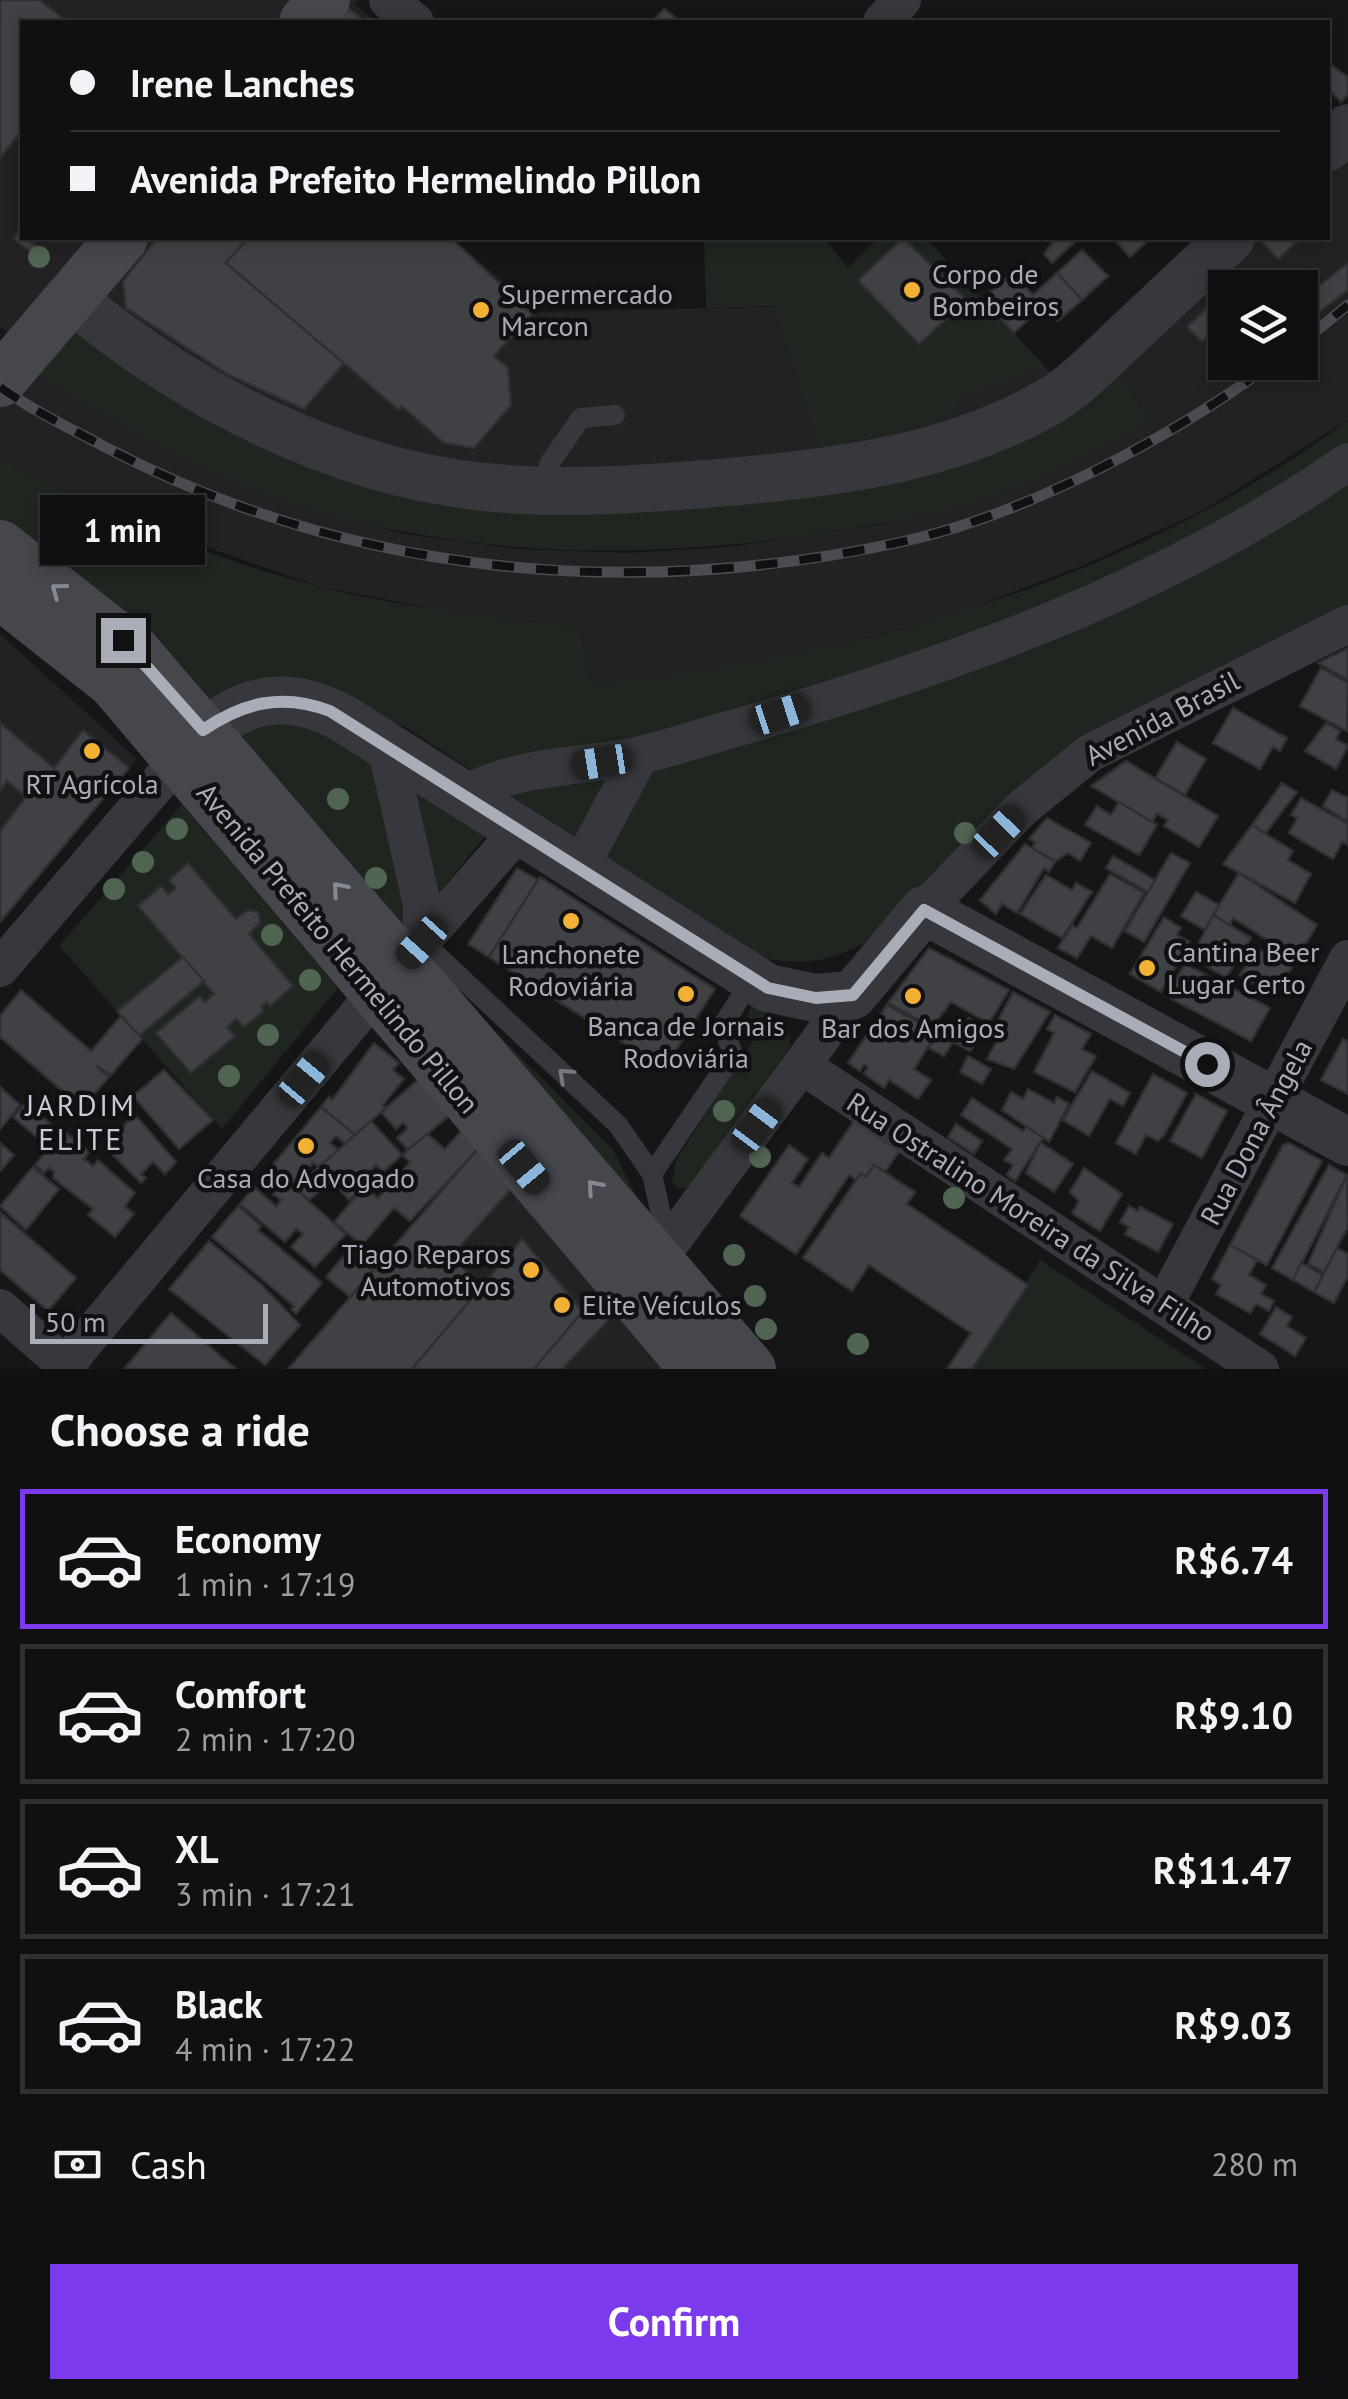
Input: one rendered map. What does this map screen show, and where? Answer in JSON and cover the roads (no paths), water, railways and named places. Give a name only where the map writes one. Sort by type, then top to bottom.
[{"type":"main road","points":[[306,20],[324,0]]},
{"type":"main road","points":[[16,362],[120,240]]},
{"type":"main road","name":"Avenida Prefeito Hermelindo Pillon","points":[[0,546],[110,653],[191,745],[400,966],[539,1154],[650,1265],[718,1363]]},
{"type":"main road","name":"Avenida Prefeito Hermelindo Pillon","points":[[0,593],[110,653]]},
{"type":"street","points":[[388,0],[413,20]]},
{"type":"street","points":[[884,20],[902,0]]},
{"type":"street","points":[[71,298],[184,378],[283,430],[409,474],[483,487],[664,487],[825,473],[906,458],[982,434],[1034,410],[1076,383],[1229,240]]},
{"type":"street","points":[[463,796],[489,780],[640,755],[980,648],[1134,587],[1240,532],[1348,462]]},
{"type":"street","name":"Avenida Brasil","points":[[650,1265],[853,995],[924,910],[1030,800],[1090,753],[1348,624]]},
{"type":"street","points":[[0,968],[191,745],[245,706],[289,701],[330,711],[752,980],[794,996],[853,995]]},
{"type":"street","points":[[386,746],[422,904],[400,966]]},
{"type":"street","points":[[579,870],[640,755]]},
{"type":"street","points":[[0,1308],[66,1368],[400,966],[518,832]]},
{"type":"street","points":[[924,910],[1348,1142]]},
{"type":"street","name":"Rua Dona Ângela","points":[[1164,1306],[1348,959]]},
{"type":"street","name":"Rua Ostralino Moreira da Silva Filho","points":[[801,1065],[1260,1369]]},
{"type":"lane","points":[[549,490],[549,464],[582,418],[615,415]]},
{"type":"lane","points":[[400,966],[618,1125],[652,1174]]},
{"type":"lane","points":[[650,1265],[652,1174],[732,1055],[723,1025],[752,980]]},
{"type":"railway","points":[[1318,329],[1348,305]]},
{"type":"railway","points":[[0,387],[38,412],[199,491],[295,525],[394,549],[494,565],[595,572],[697,570],[799,560],[948,530],[1096,470],[1190,418],[1248,380]]},
{"type":"place","name":"Corpo de Bombeiros","points":[[912,290]]},
{"type":"place","name":"Supermercado Marcon","points":[[481,310]]},
{"type":"place","name":"RT Agrícola","points":[[92,751]]},
{"type":"place","name":"Lanchonete Rodoviária","points":[[571,921]]},
{"type":"place","name":"Cantina Beer Lugar Certo","points":[[1147,968]]},
{"type":"place","name":"Banca de Jornais Rodoviária","points":[[686,994]]},
{"type":"place","name":"Bar dos Amigos","points":[[913,996]]},
{"type":"place","name":"Casa do Advogado","points":[[306,1146]]},
{"type":"place","name":"Tiago Reparos Automotivos","points":[[531,1270]]},
{"type":"place","name":"Elite Veículos","points":[[562,1305]]},
{"type":"district","name":"JARDIM ELITE","points":[[81,1123]]}]
